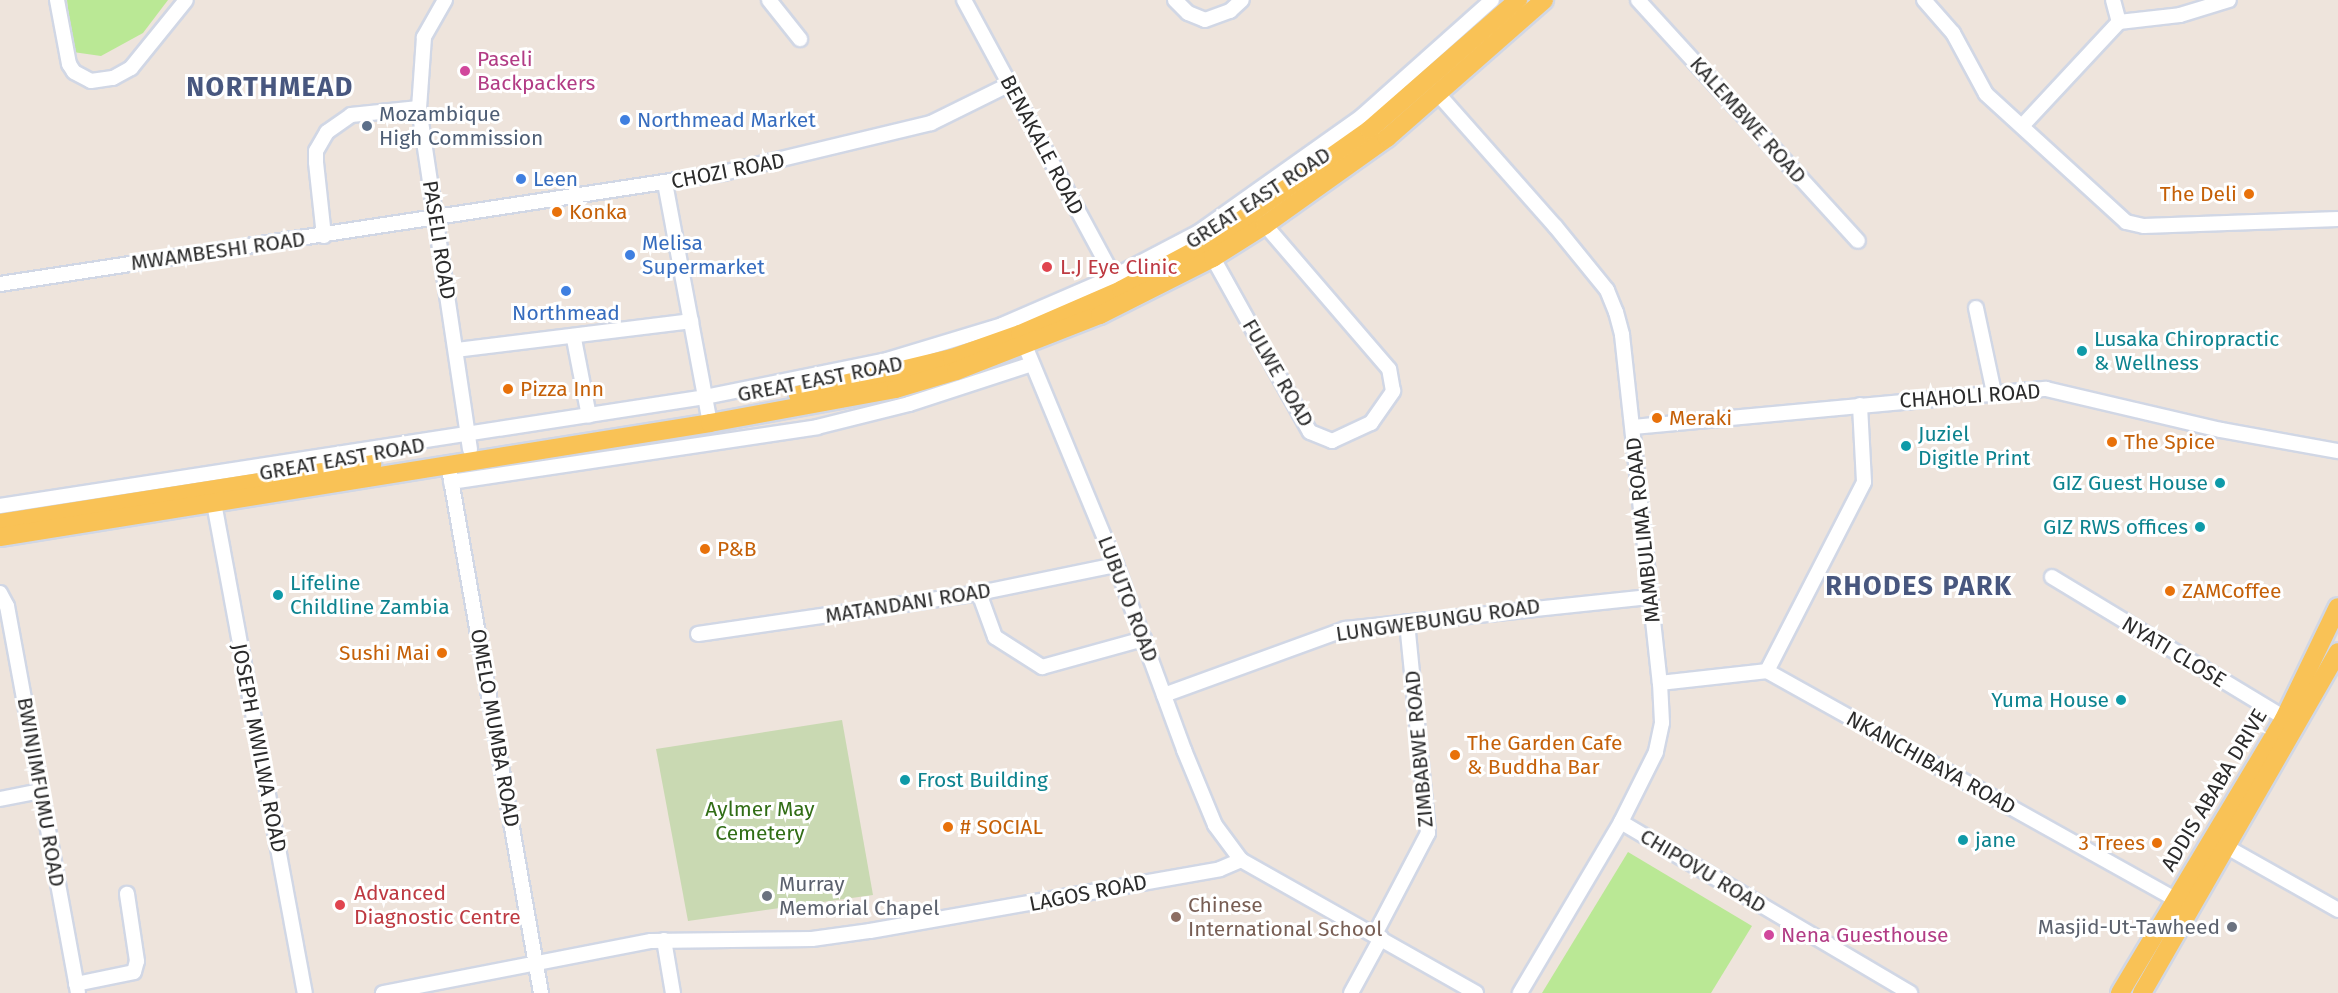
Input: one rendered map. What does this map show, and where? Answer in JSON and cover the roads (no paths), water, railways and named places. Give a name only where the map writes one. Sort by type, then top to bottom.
[{"type":"main road","name":"GREAT EAST ROAD","points":[[1022,340],[1117,284],[1259,212],[1369,130],[1518,0]]},
{"type":"main road","name":"GREAT EAST ROAD","points":[[0,523],[565,427],[896,389],[1022,340],[1100,315],[1213,258],[1265,225],[1387,138],[1544,0]]},
{"type":"main road","name":"GREAT EAST ROAD","points":[[0,537],[448,464],[708,411]]},
{"type":"main road","name":"ADDIS ABABA DRIVE","points":[[2142,993],[2191,907],[2219,843],[2333,648],[2338,607]]},
{"type":"main road","name":"ADDIS ABABA DRIVE","points":[[2120,993],[2173,900],[2219,843]]},
{"type":"street","points":[[57,0],[69,64],[74,72],[91,81],[113,78],[131,68],[186,0]]},
{"type":"street","name":"PASELI ROAD","points":[[445,0],[424,37],[419,108],[469,442]]},
{"type":"street","points":[[769,0],[800,39]]},
{"type":"street","name":"BENAKALE ROAD","points":[[964,0],[1117,284]]},
{"type":"street","points":[[1175,0],[1188,13],[1205,20],[1230,11],[1242,0]]},
{"type":"street","points":[[565,427],[589,416],[708,411],[815,376],[957,340],[1117,284],[1290,170],[1362,116],[1492,0]]},
{"type":"street","name":"KALEMBWE ROAD","points":[[1638,0],[1858,241]]},
{"type":"street","points":[[1924,0],[1953,33],[1986,94],[2112,213],[2144,226],[2338,219]]},
{"type":"street","points":[[2113,0],[2119,22]]},
{"type":"street","points":[[2022,126],[2119,22],[2180,15],[2229,0]]},
{"type":"street","name":"CHOZI ROAD","points":[[435,217],[665,183],[809,155],[942,119],[1010,84]]},
{"type":"street","name":"MAMBULIMA ROAAD","points":[[1438,95],[1607,290],[1622,335],[1660,683],[1662,723],[1656,752],[1621,822],[1520,993]]},
{"type":"street","points":[[324,236],[316,151],[327,132],[351,115],[419,108]]},
{"type":"street","points":[[665,183],[708,411]]},
{"type":"street","name":"MWAMBESHI ROAD","points":[[0,284],[324,236],[435,217]]},
{"type":"street","name":"FULWE ROAD","points":[[1213,258],[1310,432],[1332,441],[1371,423],[1393,391],[1389,369],[1265,225]]},
{"type":"street","points":[[1976,308],[1994,393]]},
{"type":"street","points":[[456,350],[574,339],[691,321]]},
{"type":"street","points":[[574,339],[589,416]]},
{"type":"street","name":"LUBUTO ROAD","points":[[1022,340],[1116,565],[1215,825],[1241,860]]},
{"type":"street","points":[[451,482],[817,426],[909,404],[1032,364]]},
{"type":"street","name":"CHAHOLI ROAD","points":[[1633,427],[2046,389],[2221,430],[2338,451]]},
{"type":"street","points":[[1660,683],[1767,670],[1864,482],[1860,405]]},
{"type":"street","points":[[0,506],[469,442]]},
{"type":"street","name":"OMELO MUMBA ROAD","points":[[448,464],[541,993]]},
{"type":"street","name":"JOSEPH MWILWA ROAD","points":[[214,503],[305,993]]},
{"type":"street","name":"MATANDANI ROAD","points":[[698,634],[979,593],[1116,565]]},
{"type":"street","name":"NYATI CLOSE","points":[[2052,577],[2291,722]]},
{"type":"street","name":"BWINJIMFUMU ROAD","points":[[0,593],[8,606],[77,988]]},
{"type":"street","points":[[979,593],[995,637],[1042,667],[1144,639]]},
{"type":"street","name":"LUNGWEBUNGU ROAD","points":[[1164,695],[1332,632],[1649,597]]},
{"type":"street","name":"ZIMBABWE ROAD","points":[[1351,993],[1428,833],[1407,622]]},
{"type":"street","name":"NKANCHIBAYA ROAD","points":[[1767,670],[2173,900],[2191,907]]},
{"type":"street","points":[[0,799],[41,791]]},
{"type":"street","name":"CHIPOVU ROAD","points":[[1621,822],[1910,993]]},
{"type":"street","points":[[2219,843],[2338,910]]},
{"type":"street","points":[[1241,860],[1476,993]]},
{"type":"street","name":"LAGOS ROAD","points":[[383,993],[536,962],[664,940],[841,936],[1220,869],[1241,860]]},
{"type":"street","points":[[77,988],[134,972],[137,961],[127,894]]},
{"type":"street","points":[[664,940],[673,993]]},
{"type":"place","name":"Paseli Backpackers","points":[[465,71]]},
{"type":"place","name":"Northmead Market","points":[[625,120]]},
{"type":"place","name":"Mozambique High Commission","points":[[367,126]]},
{"type":"place","name":"Leen","points":[[521,179]]},
{"type":"place","name":"The Deli","points":[[2249,194]]},
{"type":"place","name":"Konka","points":[[557,212]]},
{"type":"place","name":"Melisa Supermarket","points":[[630,255]]},
{"type":"place","name":"L.J Eye Clinic","points":[[1047,267]]},
{"type":"place","name":"Northmead","points":[[566,291]]},
{"type":"place","name":"Lusaka Chiropractic & Wellness","points":[[2082,351]]},
{"type":"place","name":"Pizza Inn","points":[[508,389]]},
{"type":"place","name":"Meraki","points":[[1657,418]]},
{"type":"place","name":"The Spice","points":[[2112,442]]},
{"type":"place","name":"Juziel Digitle Print","points":[[1906,446]]},
{"type":"place","name":"GIZ Guest House","points":[[2220,483]]},
{"type":"place","name":"GIZ RWS offices","points":[[2200,527]]},
{"type":"place","name":"P&B","points":[[705,549]]},
{"type":"place","name":"ZAMCoffee","points":[[2170,591]]},
{"type":"place","name":"Lifeline Childline Zambia","points":[[278,595]]},
{"type":"place","name":"Sushi Mai","points":[[442,653]]},
{"type":"place","name":"Yuma House","points":[[2121,700]]},
{"type":"place","name":"The Garden Cafe & Buddha Bar","points":[[1455,755]]},
{"type":"place","name":"Frost Building","points":[[905,780]]},
{"type":"place","name":"# SOCIAL","points":[[948,827]]},
{"type":"place","name":"jane","points":[[1963,840]]},
{"type":"place","name":"3 Trees","points":[[2157,843]]},
{"type":"place","name":"Murray Memorial Chapel","points":[[767,896]]},
{"type":"place","name":"Advanced Diagnostic Centre","points":[[340,905]]},
{"type":"place","name":"Chinese International School","points":[[1176,917]]},
{"type":"place","name":"Masjid-Ut-Tawheed","points":[[2232,927]]},
{"type":"place","name":"Nena Guesthouse","points":[[1769,935]]},
{"type":"district","name":"NORTHMEAD","points":[[270,88]]},
{"type":"district","name":"RHODES PARK","points":[[1919,587]]},
{"type":"park label","name":"Aylmer May Cemetery","points":[[760,821]]}]
